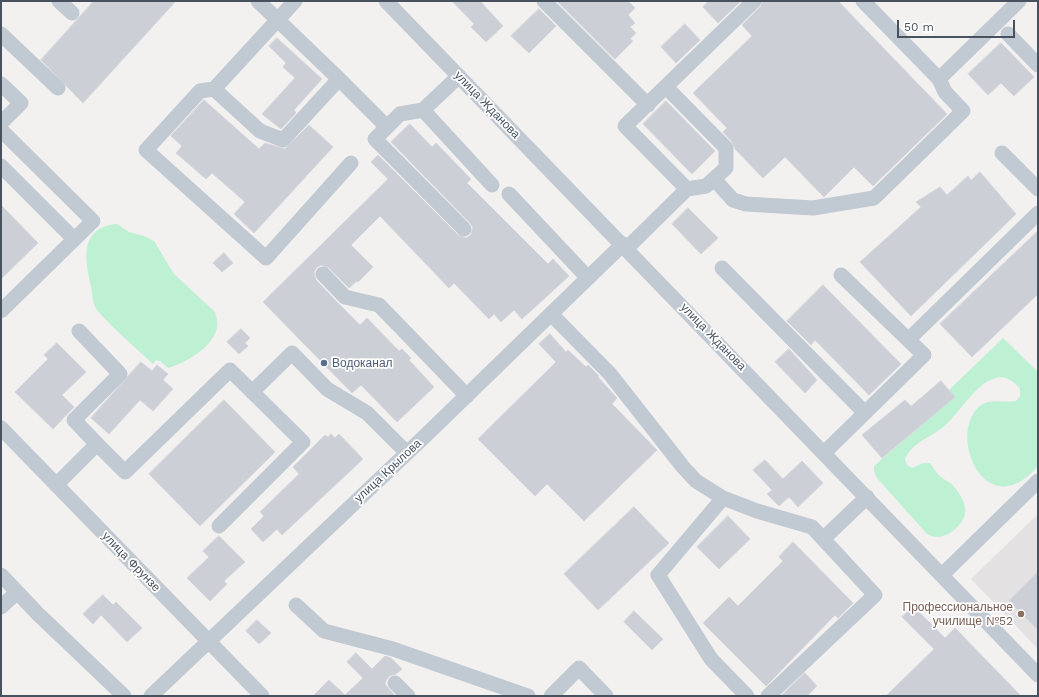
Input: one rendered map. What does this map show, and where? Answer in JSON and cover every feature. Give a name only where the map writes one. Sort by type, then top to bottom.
[{"type":"street","points":[[59,1],[72,13]]},
{"type":"street","points":[[258,1],[388,127]]},
{"type":"street","points":[[295,1],[214,89],[200,91],[146,150],[266,258],[351,162]]},
{"type":"street","name":"улица Жданова","points":[[386,1],[625,246],[1038,675]]},
{"type":"street","points":[[544,1],[648,105]]},
{"type":"street","points":[[666,87],[726,148],[726,168],[706,186],[687,189],[625,126],[754,1]]},
{"type":"street","points":[[714,179],[734,200],[746,204],[813,208],[874,198],[963,111],[945,92],[939,79],[863,1]]},
{"type":"street","points":[[939,79],[1020,1]]},
{"type":"street","points":[[1,34],[58,88]]},
{"type":"street","points":[[1008,34],[1038,65]]},
{"type":"street","points":[[460,76],[423,110],[400,114],[376,139],[464,229]]},
{"type":"street","points":[[214,89],[260,131],[283,140],[339,79]]},
{"type":"street","points":[[1,84],[20,103],[1,123]]},
{"type":"street","points":[[423,110],[492,185]]},
{"type":"street","points":[[1,130],[93,221],[1,311]]},
{"type":"street","points":[[1002,153],[1038,189]]},
{"type":"street","points":[[1,166],[74,240]]},
{"type":"street","name":"улица Крылова","points":[[152,696],[208,641],[407,454],[588,278],[687,189]]},
{"type":"street","points":[[509,194],[588,278]]},
{"type":"street","points":[[908,340],[1038,213]]},
{"type":"street","points":[[722,268],[865,413]]},
{"type":"street","points":[[323,274],[345,297],[379,305],[467,396]]},
{"type":"street","points":[[824,453],[924,355],[841,275]]},
{"type":"street","points":[[551,314],[610,374],[683,467],[696,481],[723,498],[757,511],[812,527],[875,595],[768,696]]},
{"type":"street","points":[[80,331],[120,374],[74,420],[126,472],[230,370],[303,442],[219,526]]},
{"type":"street","points":[[252,392],[292,353],[327,389],[367,413],[407,454]]},
{"type":"street","name":"улица Фрунзе","points":[[1,428],[262,696]]},
{"type":"street","points":[[56,485],[97,444]]},
{"type":"street","points":[[942,575],[1038,480]]},
{"type":"street","points":[[823,539],[867,497]]},
{"type":"street","points":[[723,498],[658,575],[711,659],[747,696]]},
{"type":"street","points":[[1,575],[124,696]]},
{"type":"street","points":[[1,607],[17,592]]},
{"type":"street","points":[[296,605],[324,631],[393,648],[528,696]]},
{"type":"street","points":[[551,696],[579,668],[606,696]]},
{"type":"street","points":[[395,683],[408,696]]},
{"type":"shaded area","name":"Профессиональное училище №52","points":[[1038,514],[1038,649],[971,579]]},
{"type":"green space","points":[[117,224],[129,232],[144,236],[154,241],[174,274],[214,311],[217,321],[216,330],[212,339],[196,354],[177,365],[168,368],[160,361],[156,360],[153,364],[116,330],[96,308],[87,266],[90,238],[96,231],[105,226]]},
{"type":"green space","points":[[1003,338],[1038,372],[1038,466],[1019,482],[1001,486],[987,480],[976,468],[969,451],[968,433],[972,416],[983,404],[991,402],[1016,401],[1020,396],[1020,388],[1008,379],[1001,377],[993,379],[979,388],[942,428],[916,445],[908,453],[905,459],[907,465],[912,468],[923,463],[930,463],[939,475],[954,487],[964,502],[964,518],[956,528],[944,536],[935,537],[927,534],[877,478],[874,472],[874,466],[954,397],[949,390]]},
{"type":"building","points":[[94,1],[176,1],[83,103],[41,60]]},
{"type":"building","points":[[452,1],[480,1],[503,26],[486,42],[471,27],[474,24]]},
{"type":"building","points":[[557,1],[628,1],[635,8],[628,15],[635,23],[630,27],[636,33],[630,39],[633,41],[615,59]]},
{"type":"building","points":[[709,1],[741,1],[718,23],[703,7]]},
{"type":"building","points":[[763,1],[838,1],[947,114],[873,186],[854,167],[824,197],[785,157],[763,178],[735,149],[732,142],[723,132],[727,128],[693,93],[752,36],[742,25],[760,7]]},
{"type":"building","points":[[539,9],[556,26],[529,53],[511,36]]},
{"type":"building","points":[[685,24],[700,40],[676,63],[661,47]]},
{"type":"building","points":[[277,38],[322,79],[294,110],[296,113],[281,129],[262,114],[295,78],[283,67],[286,63],[269,46]]},
{"type":"building","points":[[1001,43],[1034,77],[1014,96],[1001,83],[988,95],[968,74]]},
{"type":"building","points":[[204,100],[259,149],[265,143],[285,149],[309,125],[333,147],[254,233],[234,214],[245,202],[212,173],[206,179],[176,153],[182,146],[171,136]]},
{"type":"building","points":[[666,101],[715,151],[692,174],[643,124]]},
{"type":"building","points":[[410,124],[432,147],[436,143],[471,179],[467,183],[548,264],[553,259],[569,276],[522,319],[514,310],[501,322],[494,314],[489,319],[454,283],[449,288],[380,216],[351,245],[373,267],[358,282],[357,281],[349,288],[329,268],[321,265],[317,267],[314,272],[316,280],[338,303],[360,325],[367,318],[399,351],[402,349],[411,358],[409,360],[434,387],[397,422],[361,385],[352,393],[263,302],[388,179],[371,162],[378,155],[458,235],[466,238],[471,235],[473,227],[470,223],[391,142]]},
{"type":"building","points":[[980,172],[1016,214],[911,316],[860,262],[921,207],[916,202],[940,187],[947,195],[968,176],[971,180]]},
{"type":"building","points":[[1,205],[38,243],[1,279]]},
{"type":"building","points":[[688,208],[718,238],[701,254],[672,224]]},
{"type":"building","points":[[1038,231],[1038,294],[972,357],[940,324]]},
{"type":"building","points":[[224,253],[233,263],[222,272],[213,263]]},
{"type":"building","points":[[823,285],[901,364],[869,395],[815,340],[811,345],[787,321]]},
{"type":"building","points":[[241,329],[250,338],[245,343],[248,346],[239,354],[227,342]]},
{"type":"building","points":[[550,334],[566,352],[568,350],[586,367],[588,365],[599,376],[598,377],[617,398],[612,404],[657,450],[584,521],[547,484],[535,496],[478,439],[556,362],[539,344]]},
{"type":"building","points":[[57,343],[86,372],[62,395],[74,407],[53,429],[15,392],[48,359],[44,355]]},
{"type":"building","points":[[789,349],[817,380],[805,393],[775,362]]},
{"type":"building","points":[[141,362],[152,371],[157,365],[168,374],[163,380],[173,389],[153,411],[140,400],[109,434],[91,418]]},
{"type":"building","points":[[941,381],[955,397],[882,458],[862,435],[905,400],[911,406]]},
{"type":"building","points":[[224,400],[275,452],[200,526],[149,474]]},
{"type":"building","points":[[331,434],[335,438],[339,434],[363,459],[282,535],[277,529],[263,542],[251,529],[264,516],[260,512],[299,474],[293,467],[325,435],[328,437]]},
{"type":"building","points":[[765,460],[783,479],[802,461],[823,483],[798,507],[789,497],[779,506],[767,494],[772,490],[753,470]]},
{"type":"building","points":[[634,507],[669,543],[598,610],[564,574]]},
{"type":"building","points":[[728,516],[750,539],[719,569],[697,547]]},
{"type":"building","points":[[219,536],[245,562],[224,581],[227,584],[210,601],[187,578],[209,557],[203,551]]},
{"type":"building","points":[[793,542],[853,603],[838,618],[835,615],[766,686],[703,623],[729,597],[738,606],[783,561],[779,557]]},
{"type":"building","points":[[1038,572],[1038,630],[1009,601]]},
{"type":"building","points":[[103,595],[113,605],[116,602],[142,628],[127,642],[101,615],[93,624],[83,614]]},
{"type":"building","points":[[913,606],[945,638],[955,628],[1021,696],[886,696],[934,649],[902,617]]},
{"type":"building","points":[[634,611],[663,639],[652,650],[624,622]]},
{"type":"building","points":[[257,620],[271,633],[259,644],[246,631]]},
{"type":"building","points":[[356,653],[372,669],[385,656],[391,658],[402,669],[396,674],[389,676],[385,684],[395,696],[313,696],[329,680],[345,695],[363,678],[347,662]]},
{"type":"building","points":[[805,673],[817,686],[807,696],[781,696]]},
{"type":"place","name":"Водоканал","points":[[324,363]]},
{"type":"place","name":"Профессиональное училище №52","points":[[1021,614]]}]
